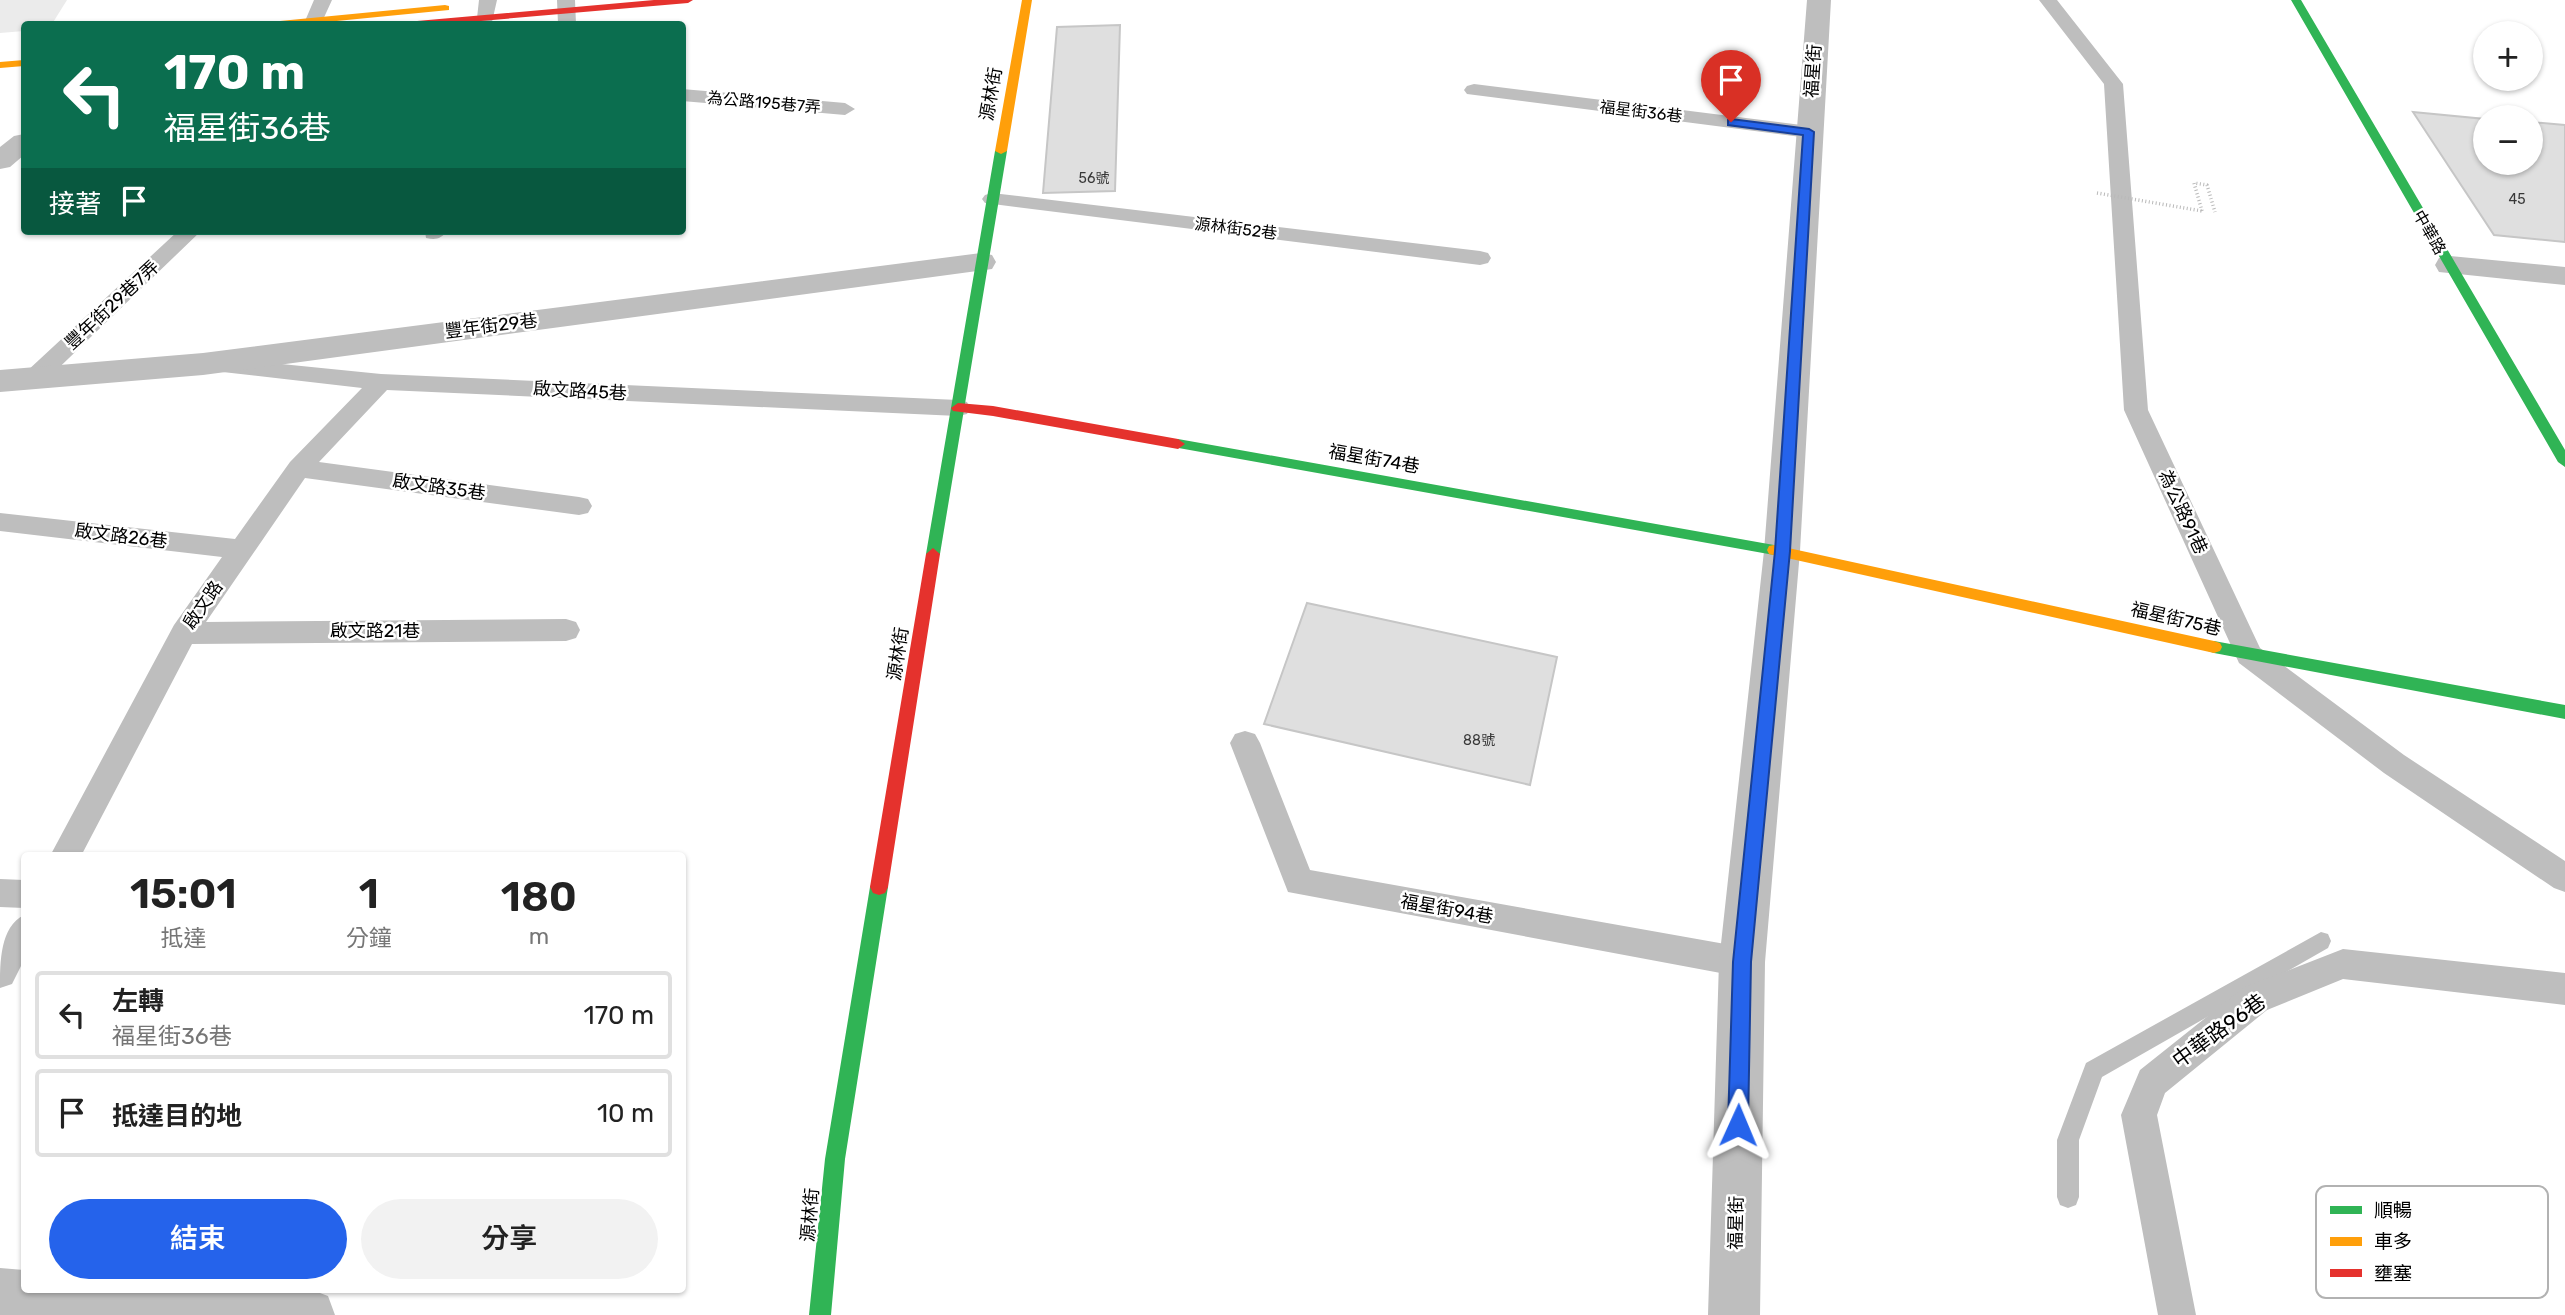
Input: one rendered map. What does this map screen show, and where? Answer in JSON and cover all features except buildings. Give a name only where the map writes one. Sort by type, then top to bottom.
[{"type":"street","points":[[429,21],[525,0]]},
{"type":"street","points":[[314,21],[487,7],[567,12],[688,0]]},
{"type":"street","name":"源林街","points":[[820,1315],[835,1159],[981,262],[1027,0]]},
{"type":"street","name":"福星街","points":[[1734,1315],[1742,962],[1782,551],[1819,0]]},
{"type":"street","name":"中華路","points":[[2296,0],[2565,462]]},
{"type":"street","points":[[0,51],[21,49]]},
{"type":"street","points":[[0,65],[21,63]]},
{"type":"street","points":[[0,161],[21,144]]},
{"type":"street","name":"豐年街29巷","points":[[0,382],[203,364],[981,262]]},
{"type":"street","points":[[2450,265],[2565,276]]},
{"type":"street","name":"福星街74巷","points":[[958,408],[993,411],[1782,551]]},
{"type":"street","name":"福星街75巷","points":[[1782,551],[2249,655],[2565,712]]},
{"type":"street","points":[[0,1294],[309,1315]]},
{"type":"lane","points":[[314,21],[324,0]]},
{"type":"lane","name":"為公路91巷","points":[[2048,0],[2113,85],[2136,410],[2249,655],[2394,764],[2565,878]]},
{"type":"lane","name":"福星街36巷","points":[[1474,90],[1809,132]]},
{"type":"lane","name":"為公路195巷7弄","points":[[686,95],[845,108]]},
{"type":"lane","name":"源林街52巷","points":[[992,198],[1480,258]]},
{"type":"lane","name":"豐年街29巷7弄","points":[[34,378],[186,235]]},
{"type":"lane","name":"啟文路45巷","points":[[203,364],[381,382],[958,408]]},
{"type":"lane","name":"啟文路","points":[[67,852],[184,633],[299,468],[381,382]]},
{"type":"lane","name":"啟文路35巷","points":[[299,468],[579,506]]},
{"type":"lane","name":"啟文路26巷","points":[[0,522],[242,550]]},
{"type":"lane","name":"啟文路21巷","points":[[184,633],[566,630]]},
{"type":"lane","name":"福星街94巷","points":[[1245,743],[1299,882],[1742,962]]},
{"type":"lane","points":[[0,894],[21,894]]},
{"type":"lane","points":[[0,973],[21,935]]},
{"type":"lane","name":"中華路96巷","points":[[2177,1315],[2139,1115],[2152,1082],[2255,999],[2343,964],[2565,989]]},
{"type":"path","points":[[2097,193],[2202,211],[2194,183],[2207,185],[2215,212]]},
{"type":"shaded area","points":[[0,0],[67,0],[54,21],[21,21],[21,31],[0,33]]},
{"type":"waterway","points":[[2068,1197],[2068,1140],[2094,1070],[2321,941]]},
{"type":"traffic: fast","points":[[2296,0],[2565,462]]},
{"type":"traffic: fast","points":[[933,554],[1001,151]]},
{"type":"traffic: fast","points":[[1178,444],[1774,550]]},
{"type":"traffic: fast","points":[[2214,647],[2565,712]]},
{"type":"traffic: fast","points":[[820,1315],[835,1159],[879,887]]},
{"type":"traffic: slow","points":[[1001,151],[1027,0]]},
{"type":"traffic: slow","points":[[311,21],[445,8]]},
{"type":"traffic: slow","points":[[0,65],[21,63]]},
{"type":"traffic: slow","points":[[1774,550],[2214,647]]},
{"type":"traffic: jam","points":[[451,21],[688,0]]},
{"type":"traffic: jam","points":[[958,408],[993,411],[1178,444]]},
{"type":"traffic: jam","points":[[879,887],[933,554]]},
{"type":"route","points":[[1731,122],[1809,132],[1782,551],[1742,962],[1738,1125]]}]
